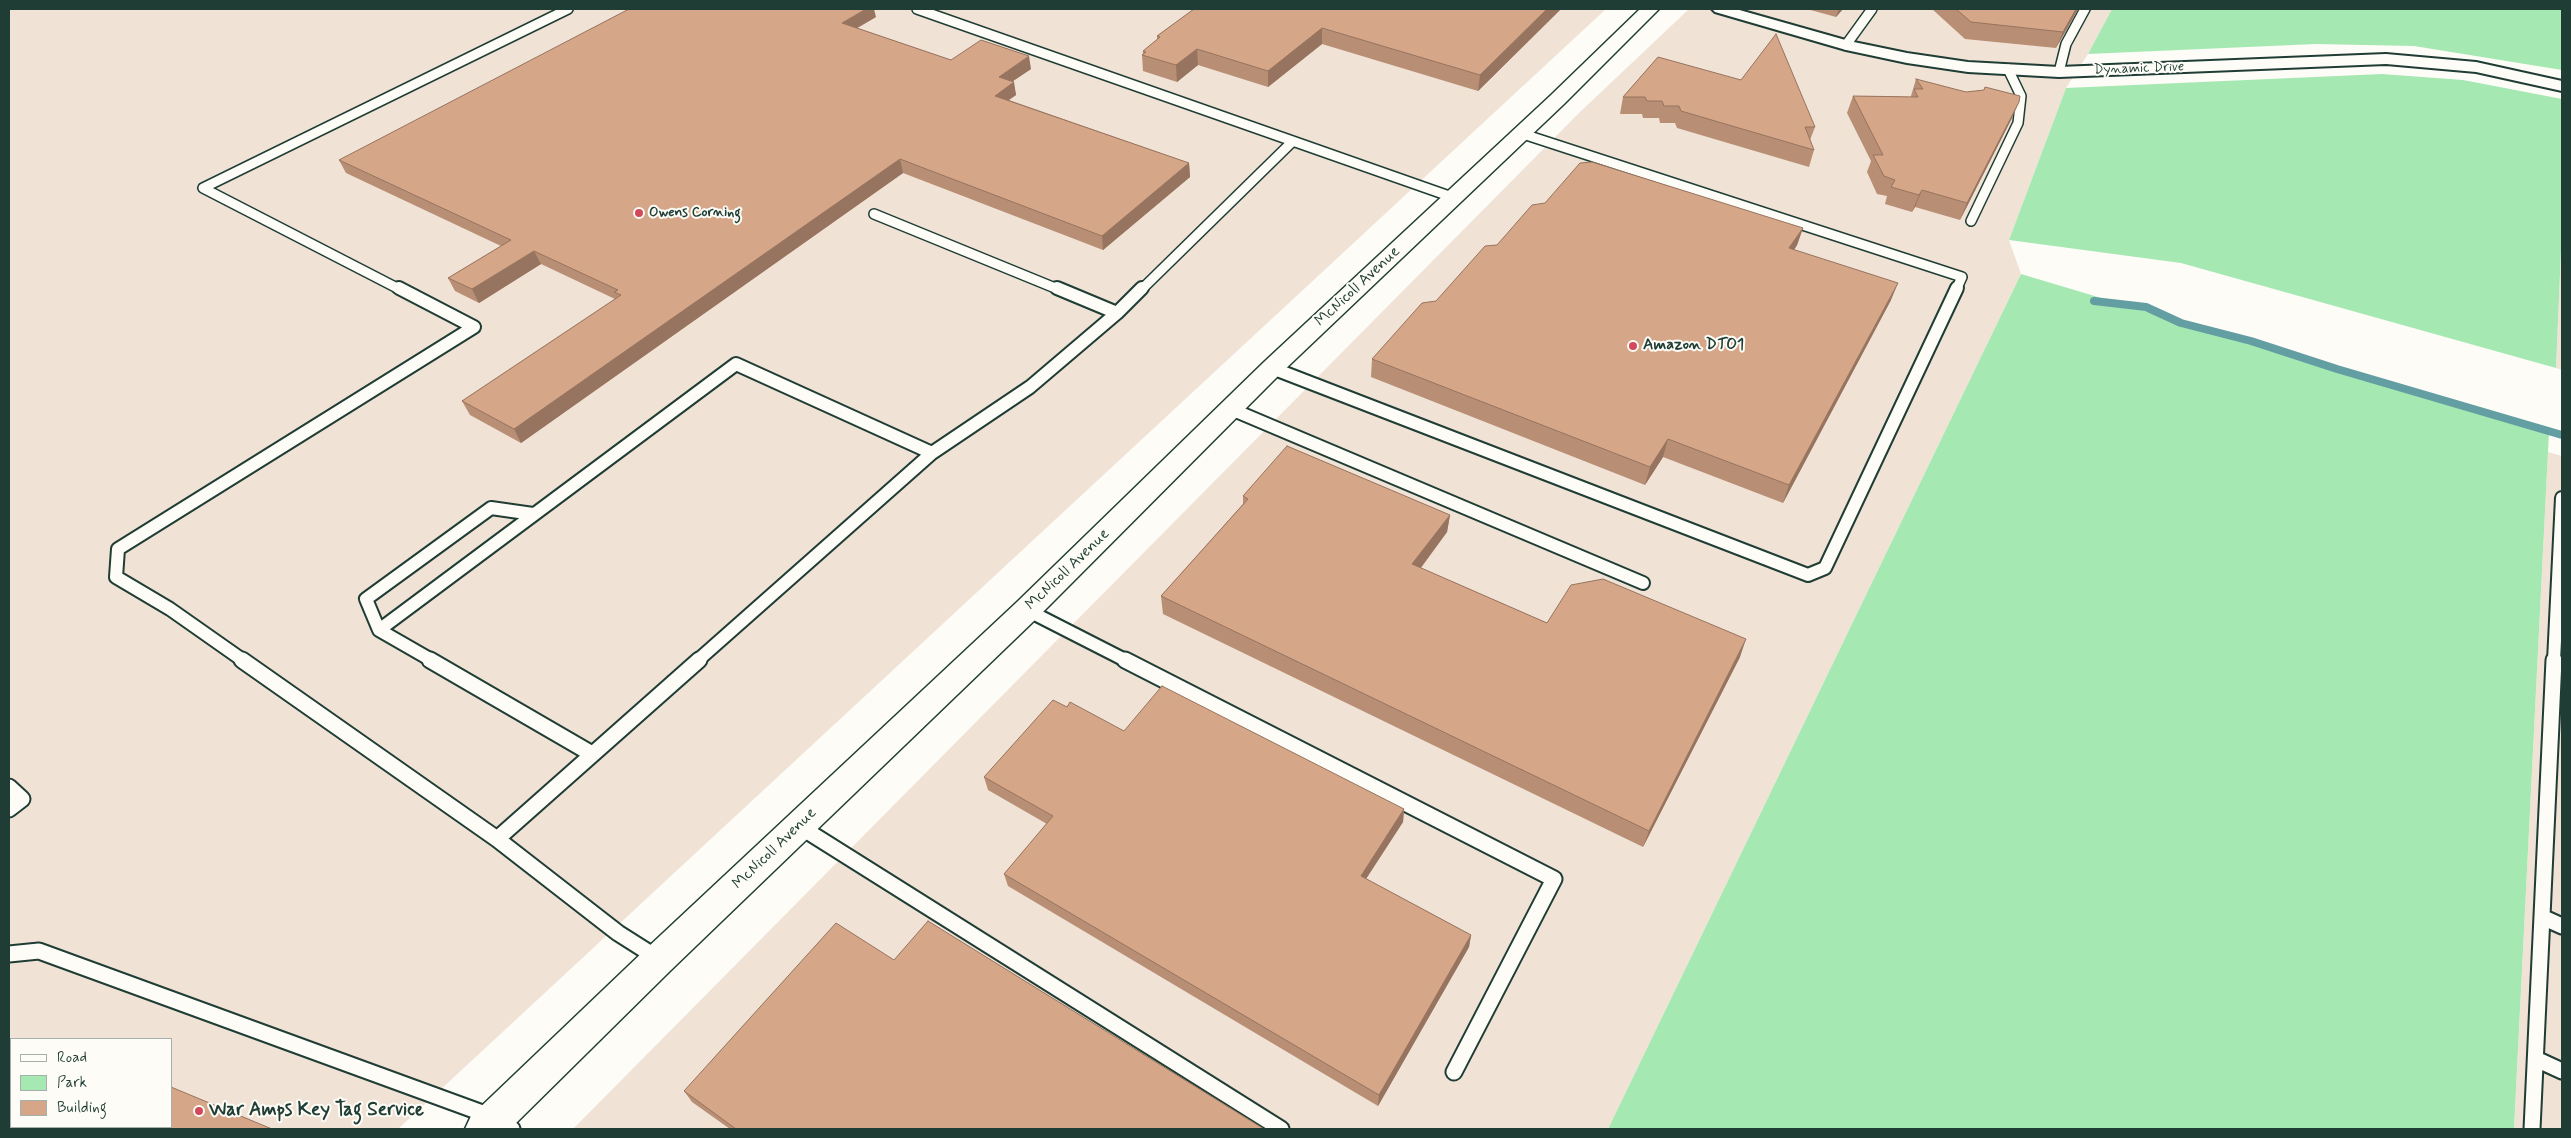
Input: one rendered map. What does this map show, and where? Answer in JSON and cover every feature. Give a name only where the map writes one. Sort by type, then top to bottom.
[{"type":"main road","name":"McNicoll Avenue","points":[[497,1126],[659,959],[1027,610],[1272,368],[1557,100],[1650,9]]},
{"type":"street","name":"Dynamic Drive","points":[[1720,9],[1846,45],[1907,58],[1968,67],[2059,72],[2386,59],[2476,67],[2562,86]]},
{"type":"lane","points":[[568,9],[203,188],[474,328],[118,549],[116,577],[170,609],[497,839],[618,933],[659,959]]},
{"type":"lane","points":[[918,9],[952,24],[1452,197]]},
{"type":"lane","points":[[1846,45],[1872,9]]},
{"type":"lane","points":[[2059,72],[2066,44],[2085,9]]},
{"type":"lane","points":[[1971,221],[2018,123],[2021,96],[2008,69]]},
{"type":"lane","points":[[1272,368],[1808,575],[1825,568],[1962,276],[1520,133]]},
{"type":"lane","points":[[497,839],[932,453],[1030,387],[1117,314],[1292,142]]},
{"type":"lane","points":[[874,214],[1117,314]]},
{"type":"lane","points":[[379,630],[736,364],[932,453]]},
{"type":"lane","points":[[1231,409],[1642,583]]},
{"type":"lane","points":[[2532,1129],[2542,917],[2556,774],[2562,498]]},
{"type":"lane","points":[[533,514],[491,508],[366,598],[379,630],[592,754]]},
{"type":"lane","points":[[1027,610],[1554,879],[1454,1072]]},
{"type":"lane","points":[[9,787],[22,799],[9,809]]},
{"type":"lane","points":[[799,826],[1281,1129]]},
{"type":"lane","points":[[2542,917],[2562,926]]},
{"type":"lane","points":[[9,954],[39,951],[497,1126]]},
{"type":"lane","points":[[2536,1059],[2562,1071]]},
{"type":"shaded area","points":[[9,9],[1606,9],[398,1129],[9,1129]]},
{"type":"shaded area","points":[[1689,9],[2112,9],[2088,54],[2066,88],[2009,240],[2021,274],[1608,1129],[573,1129],[1580,112]]},
{"type":"shaded area","points":[[2562,227],[2562,370],[2556,368]]},
{"type":"shaded area","points":[[2548,452],[2562,456],[2562,1129],[2514,1129]]},
{"type":"green space","points":[[2112,9],[2562,9],[2562,70],[2414,46],[2316,44],[2088,54]]},
{"type":"green space","points":[[2382,74],[2463,80],[2562,99],[2562,227],[2556,368],[2181,263],[2009,240],[2066,88]]},
{"type":"green space","points":[[2021,274],[2549,432],[2514,1129],[1608,1129]]},
{"type":"building","name":"Owens Corning","points":[[629,9],[866,9],[842,23],[951,60],[981,40],[1029,56],[999,77],[1014,82],[995,96],[1189,163],[1102,236],[900,159],[514,429],[462,401],[621,295],[614,292],[618,290],[534,251],[472,289],[448,278],[511,240],[339,160]]},
{"type":"building","points":[[1194,9],[1547,9],[1480,75],[1322,28],[1268,71],[1197,49],[1176,65],[1142,55],[1146,52],[1143,51],[1160,37],[1157,36]]},
{"type":"building","points":[[1956,9],[2076,9],[2063,32],[1971,22]]},
{"type":"building","points":[[1776,34],[1815,127],[1805,127],[1814,150],[1681,111],[1679,106],[1664,106],[1662,101],[1647,101],[1645,97],[1623,97],[1658,57],[1741,80]]},
{"type":"building","points":[[1916,79],[1966,92],[1984,90],[1985,87],[2020,96],[2019,102],[1967,203],[1922,190],[1919,195],[1891,187],[1895,180],[1884,176],[1873,155],[1883,155],[1853,96],[1918,97],[1914,89],[1923,89]]},
{"type":"building","name":"Amazon DTO1","points":[[1592,162],[1803,228],[1789,248],[1898,283],[1789,485],[1668,439],[1650,467],[1372,359],[1422,303],[1436,301],[1485,246],[1497,245],[1532,205],[1545,203],[1580,163]]},
{"type":"building","points":[[1287,446],[1450,515],[1412,564],[1547,623],[1571,585],[1603,579],[1746,639],[1649,831],[1161,596],[1248,499],[1243,496]]},
{"type":"building","points":[[1162,686],[1404,809],[1361,876],[1471,935],[1379,1095],[1004,874],[1053,816],[984,777],[1053,700],[1067,707],[1070,702],[1124,731]]},
{"type":"building","points":[[928,921],[1264,1129],[736,1129],[684,1091],[836,923],[894,960]]},
{"type":"building","points":[[10,1084],[10,1126],[9,1125]]},
{"type":"building","name":"War Amps Key Tag Service","points":[[172,1087],[272,1129],[9,1129],[172,1128]]},
{"type":"waterway","points":[[2094,301],[2146,307],[2181,323],[2251,341],[2337,369],[2562,435]]},
{"type":"place","name":"Owens Corning","points":[[639,213]]},
{"type":"place","name":"Amazon DTO1","points":[[1633,346]]},
{"type":"place","name":"War Amps Key Tag Service","points":[[199,1111]]}]
